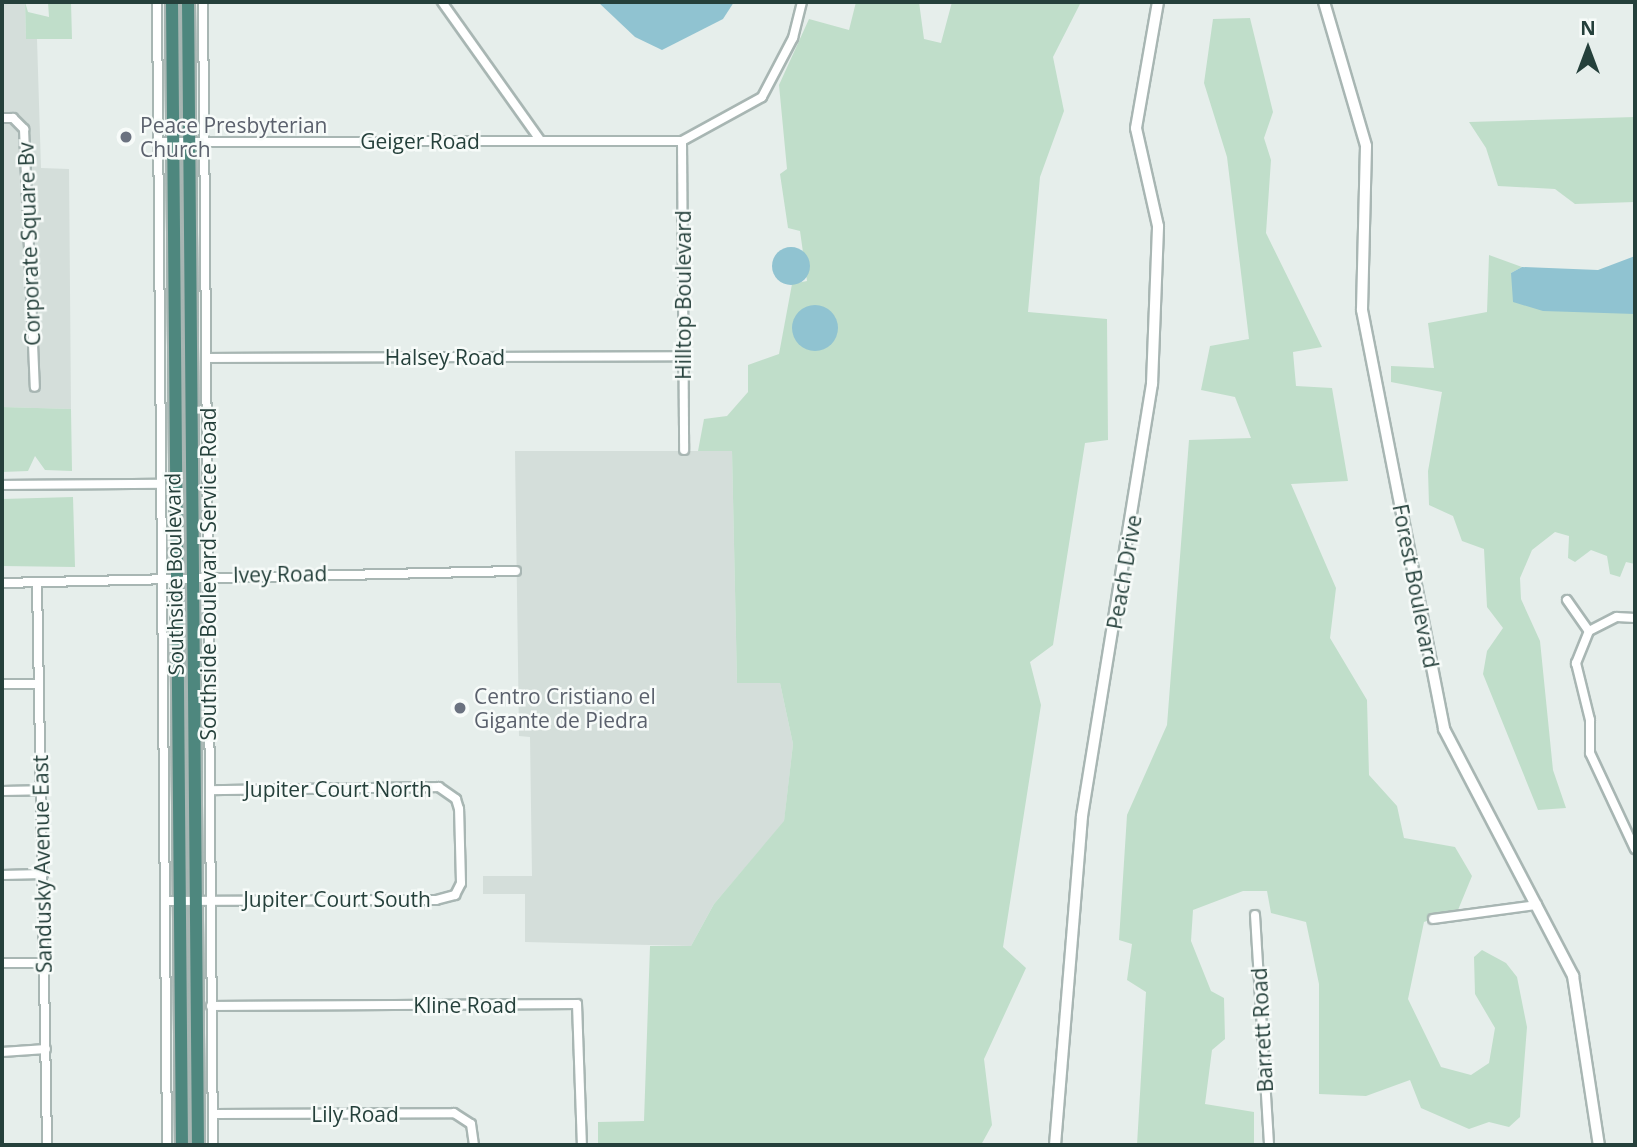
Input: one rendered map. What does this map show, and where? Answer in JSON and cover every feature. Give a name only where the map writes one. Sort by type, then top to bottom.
[{"type":"highway","name":"Southside Boulevard","points":[[172,2],[182,1145]]},
{"type":"highway","name":"Southside Boulevard","points":[[188,2],[198,1145]]},
{"type":"main road","name":"Peach Drive","points":[[1055,1145],[1085,793],[1152,384],[1158,226],[1136,128],[1158,2]]},
{"type":"street","points":[[157,2],[167,1145]]},
{"type":"street","name":"Southside Boulevard Service Road","points":[[203,2],[213,1145]]},
{"type":"street","points":[[442,2],[540,140]]},
{"type":"street","points":[[682,141],[762,97],[793,38],[802,2]]},
{"type":"street","name":"Forest Boulevard","points":[[1324,2],[1366,146],[1362,310],[1444,729],[1537,905],[1578,991],[1600,1145]]},
{"type":"street","name":"Corporate Square Bv","points":[[2,118],[13,118],[24,129],[35,387]]},
{"type":"street","name":"Geiger Road","points":[[158,142],[682,141]]},
{"type":"street","name":"Hilltop Boulevard","points":[[682,141],[684,450]]},
{"type":"street","name":"Halsey Road","points":[[206,358],[684,356]]},
{"type":"street","points":[[2,485],[161,484]]},
{"type":"street","name":"Ivey Road","points":[[2,583],[208,575],[516,570]]},
{"type":"street","name":"Sandusky Avenue East","points":[[37,582],[47,1145]]},
{"type":"street","points":[[1567,600],[1589,631]]},
{"type":"street","points":[[1635,618],[1617,617],[1589,631],[1576,663],[1590,720],[1590,753],[1635,849]]},
{"type":"street","points":[[2,684],[39,684]]},
{"type":"street","name":"Jupiter Court North","points":[[210,790],[439,788],[456,799],[460,847]]},
{"type":"street","points":[[2,791],[41,790]]},
{"type":"street","name":"Jupiter Court South","points":[[165,901],[196,898],[446,899],[461,883],[460,847]]},
{"type":"street","points":[[2,875],[43,874]]},
{"type":"street","points":[[1433,919],[1537,905]]},
{"type":"street","name":"Barrett Road","points":[[1255,915],[1269,1145]]},
{"type":"street","points":[[2,964],[44,963]]},
{"type":"street","name":"Kline Road","points":[[211,1006],[578,1004],[582,1145]]},
{"type":"street","points":[[2,1052],[46,1049]]},
{"type":"street","name":"Lily Road","points":[[213,1114],[454,1113],[471,1124],[474,1145]]},
{"type":"shaded area","points":[[2,2],[25,2],[26,39],[37,39],[41,168],[69,169],[71,409],[2,407]]},
{"type":"shaded area","points":[[515,451],[732,451],[737,683],[780,683],[793,744],[784,822],[714,904],[691,946],[525,942],[525,894],[483,894],[483,876],[532,876],[530,737],[519,736]]},
{"type":"green space","points":[[25,2],[28,12],[49,17],[48,2],[71,2],[72,39],[26,39]]},
{"type":"green space","points":[[856,2],[919,2],[924,39],[941,43],[952,2],[1081,2],[1053,57],[1064,111],[1040,177],[1028,312],[1107,319],[1108,440],[1085,443],[1053,645],[1030,662],[1041,705],[1003,947],[1026,968],[984,1059],[992,1125],[981,1145],[598,1145],[598,1122],[644,1121],[650,946],[691,946],[714,904],[784,821],[793,744],[780,683],[737,683],[732,451],[698,451],[704,419],[727,416],[748,392],[748,365],[779,354],[792,284],[807,281],[800,231],[788,228],[780,174],[787,169],[779,85],[809,19],[849,30]]},
{"type":"green space","points":[[1250,18],[1273,112],[1264,138],[1271,160],[1266,233],[1322,347],[1293,352],[1296,386],[1332,388],[1348,481],[1291,484],[1336,588],[1330,638],[1367,700],[1369,775],[1397,806],[1404,838],[1455,847],[1472,876],[1458,910],[1424,922],[1408,999],[1441,1067],[1471,1075],[1489,1063],[1495,1028],[1475,994],[1474,957],[1482,950],[1506,963],[1517,977],[1527,1027],[1520,1117],[1509,1127],[1489,1122],[1469,1129],[1421,1108],[1410,1080],[1366,1096],[1319,1094],[1319,984],[1306,922],[1271,913],[1267,891],[1243,891],[1193,910],[1191,941],[1211,991],[1224,998],[1225,1039],[1212,1050],[1205,1104],[1254,1112],[1254,1145],[1137,1145],[1146,992],[1127,980],[1132,944],[1119,940],[1127,815],[1167,725],[1189,440],[1251,438],[1235,397],[1201,390],[1210,346],[1249,339],[1227,157],[1204,83],[1213,19]]},
{"type":"green space","points":[[1635,117],[1635,202],[1575,204],[1555,189],[1498,186],[1486,148],[1469,122]]},
{"type":"green space","points":[[1489,255],[1522,267],[1511,273],[1635,314],[1635,564],[1626,562],[1620,577],[1610,574],[1607,556],[1591,550],[1575,562],[1568,558],[1569,536],[1555,532],[1532,550],[1520,578],[1521,599],[1540,641],[1553,770],[1566,808],[1538,810],[1483,674],[1487,651],[1503,628],[1487,607],[1484,549],[1462,541],[1453,516],[1429,505],[1428,471],[1442,392],[1391,382],[1391,366],[1434,368],[1428,323],[1487,312]]},
{"type":"green space","points":[[2,407],[71,409],[72,471],[45,470],[35,456],[28,471],[2,472]]},
{"type":"green space","points":[[73,497],[75,567],[2,566],[2,499]]},
{"type":"water","points":[[598,2],[734,2],[723,19],[662,50],[635,37]]},
{"type":"water","points":[[791,247],[804,253],[810,266],[804,279],[791,285],[778,279],[772,266],[778,253]]},
{"type":"water","points":[[1635,256],[1635,314],[1543,311],[1513,302],[1511,273],[1522,267],[1598,270]]},
{"type":"water","points":[[815,305],[831,312],[838,328],[831,344],[815,351],[799,344],[792,328],[799,312]]},
{"type":"place","name":"Peace Presbyterian Church","points":[[126,137]]},
{"type":"place","name":"Centro Cristiano el Gigante de Piedra","points":[[460,708]]}]
